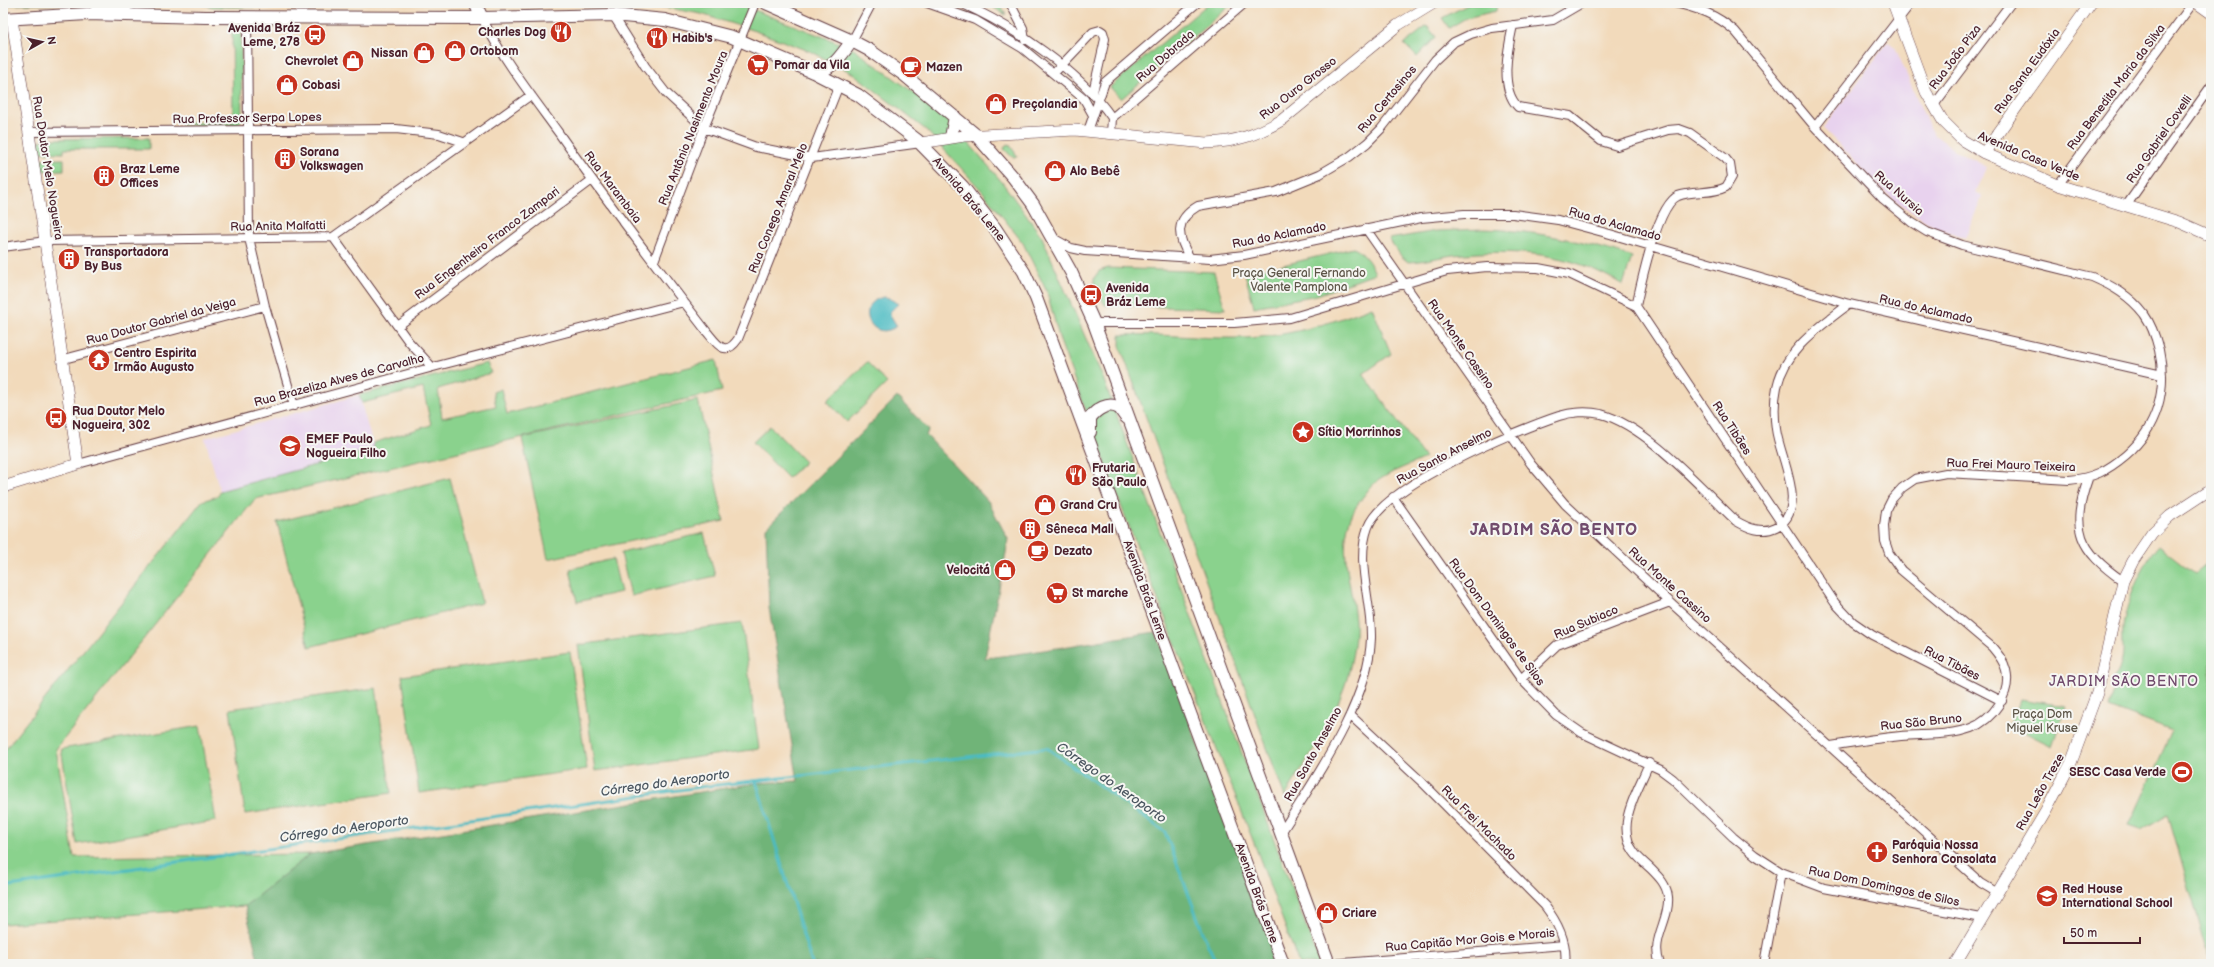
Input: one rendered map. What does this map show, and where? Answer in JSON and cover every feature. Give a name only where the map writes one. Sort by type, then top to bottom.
[{"type":"main road","points":[[87,14],[117,5],[131,3]]},
{"type":"main road","points":[[475,3],[482,18]]},
{"type":"main road","points":[[766,3],[852,41],[903,74],[976,135],[1013,177],[1033,204],[1071,272],[1094,323],[1330,964]]},
{"type":"main road","name":"Rua Ouro Grosso","points":[[921,143],[951,137],[976,135],[1088,131],[1111,132],[1206,143],[1227,143],[1261,133],[1299,106],[1398,25],[1434,3]]},
{"type":"main road","name":"Avenida Casa Verde","points":[[1893,3],[1920,78],[1943,121],[1962,140],[1984,153],[2058,185],[2179,222],[2211,236]]},
{"type":"main road","name":"Rua Santa Eudóxia","points":[[1984,153],[2091,3]]},
{"type":"main road","points":[[2197,3],[2211,13]]},
{"type":"main road","name":"Avenida Brás Leme","points":[[8,19],[87,14],[246,17],[482,18],[613,14],[665,20],[741,40],[839,85],[858,95],[892,119],[921,143],[967,193],[995,228],[1024,272],[1048,326],[1090,438],[1283,964]]},
{"type":"main road","name":"Rua Doutor Melo Nogueira","points":[[8,19],[29,132],[64,359],[78,464]]},
{"type":"main road","points":[[813,72],[824,70],[833,65],[852,41]]},
{"type":"main road","points":[[951,137],[956,118]]},
{"type":"main road","points":[[1090,438],[1090,418],[1102,407],[1113,406],[1120,408],[1124,416],[1131,422]]},
{"type":"main road","name":"Rua Brazeliza Alves de Carvalho","points":[[3,486],[78,464]]},
{"type":"main road","name":"Rua Leão Treze","points":[[1955,964],[1996,892],[2046,811],[2080,742],[2097,692],[2123,581],[2132,561],[2152,534],[2170,516],[2211,489]]},
{"type":"street","name":"Rua Antônio Nasimento Moura","points":[[654,261],[704,128],[755,3]]},
{"type":"street","points":[[852,41],[872,3]]},
{"type":"street","points":[[926,3],[969,17],[1022,48],[1084,99],[1093,115]]},
{"type":"street","points":[[961,3],[977,6],[1026,38],[1093,92],[1112,118],[1111,132]]},
{"type":"street","points":[[1010,3],[1026,38],[1022,48]]},
{"type":"street","name":"Rua Dobrada","points":[[1088,131],[1105,82],[1197,3]]},
{"type":"street","name":"Rua Dobrada","points":[[1112,118],[1245,3]]},
{"type":"street","points":[[1094,323],[1234,323],[1290,318],[1447,271],[1487,267],[1538,268],[1569,274],[1636,306],[1650,246],[1668,206],[1672,200],[1685,194],[1711,192],[1726,187],[1732,177],[1730,164],[1700,139],[1679,129],[1668,130],[1617,146],[1601,141],[1570,116],[1518,106],[1510,96],[1508,86],[1509,45],[1513,25],[1553,20],[1582,3]]},
{"type":"street","name":"Rua Nursia","points":[[1675,3],[1703,10],[1724,22],[1815,127],[1883,199],[1911,222],[1928,232],[1962,245],[2092,277],[2122,292],[2145,315],[2152,328],[2161,360],[2162,375]]},
{"type":"street","points":[[1815,127],[1899,21],[1911,3]]},
{"type":"street","name":"Rua João Piza","points":[[1934,105],[2011,3]]},
{"type":"street","name":"Rua Benedita Maria da Silva","points":[[2058,185],[2193,3]]},
{"type":"street","points":[[969,17],[977,6]]},
{"type":"street","points":[[613,14],[645,66],[666,93],[704,128],[756,147],[812,158],[845,155],[921,143]]},
{"type":"street","points":[[246,17],[248,238],[265,306],[294,406]]},
{"type":"street","name":"Rua Marambaia","points":[[482,18],[531,95],[592,180],[684,302],[720,347],[730,348],[738,339]]},
{"type":"street","name":"Rua Certosinos","points":[[1190,258],[1183,247],[1180,226],[1183,218],[1190,211],[1204,205],[1276,192],[1296,185],[1332,167],[1349,157],[1376,134],[1435,60],[1454,42],[1471,34],[1513,25]]},
{"type":"street","points":[[1054,73],[1093,32],[1100,30],[1103,32],[1105,39],[1093,92]]},
{"type":"street","name":"Rua Conego Amaral Melo","points":[[738,339],[812,158],[839,85]]},
{"type":"street","name":"Rua Gabriel Covelli","points":[[2126,206],[2211,86]]},
{"type":"street","name":"Rua Anita Malfatti","points":[[3,247],[46,241],[333,237],[463,142],[531,95]]},
{"type":"street","name":"Rua Professor Serpa Lopes","points":[[29,132],[396,129],[439,134],[463,142]]},
{"type":"street","name":"Rua Engenheiro Franco Zampari","points":[[398,326],[592,180]]},
{"type":"street","name":"Rua do Aclamado","points":[[1052,238],[1071,248],[1085,251],[1210,259],[1244,256],[1421,218],[1464,214],[1513,214],[1558,220],[1849,304],[2162,375]]},
{"type":"street","name":"Rua Monte Cassino","points":[[1366,229],[1531,464],[1565,504],[1670,602],[1981,883],[1996,892]]},
{"type":"street","points":[[333,237],[415,350],[432,367]]},
{"type":"street","name":"Rua Brazeliza Alves de Carvalho","points":[[78,464],[432,367],[684,302]]},
{"type":"street","points":[[1781,525],[1789,513],[1792,488],[1776,430],[1774,405],[1777,386],[1786,365],[1799,346],[1849,304]]},
{"type":"street","name":"Rua Doutor Gabriel da Veiga","points":[[64,359],[265,306]]},
{"type":"street","name":"Rua Tibães","points":[[1636,306],[1781,525],[1835,603],[1853,622],[1872,635],[2002,701]]},
{"type":"street","name":"Rua Frei Mauro Teixeira","points":[[2002,701],[2007,685],[2006,671],[2001,659],[1992,647],[1901,570],[1889,553],[1884,541],[1886,511],[1892,499],[1902,488],[1915,479],[1929,475],[1946,474],[2069,480],[2088,479],[2121,459],[2145,435],[2159,407],[2162,392],[2162,375]]},
{"type":"street","name":"Rua Santo Anselmo","points":[[1281,833],[1350,714],[1367,664],[1371,640],[1371,616],[1363,552],[1364,539],[1373,516],[1393,497],[1451,464],[1511,435],[1560,416],[1578,412],[1599,413],[1625,423],[1655,446],[1736,521],[1747,527],[1758,530],[1770,530],[1781,525]]},
{"type":"street","points":[[2088,479],[2078,516],[2084,544],[2094,557],[2123,581]]},
{"type":"street","name":"Rua Dom Domingos de Silos","points":[[1393,497],[1521,679],[1556,715],[1582,733],[1649,764],[1674,779],[1733,837],[1755,855],[1781,872],[1824,888],[1981,918]]},
{"type":"street","name":"Rua Subiaco","points":[[1521,679],[1558,645],[1670,602]]},
{"type":"street","name":"Rua São Bruno","points":[[1831,746],[1971,728],[1984,722],[2002,701]]},
{"type":"street","name":"Rua Frei Machado","points":[[1350,714],[1417,778],[1545,906],[1559,927],[1564,945],[1565,964]]},
{"type":"street","points":[[1649,764],[1626,819],[1626,832],[1634,851],[1660,878],[1668,894],[1668,905],[1656,942],[1656,950],[1660,964]]},
{"type":"street","points":[[1764,964],[1781,872]]},
{"type":"street","name":"Rua Capitão Mor Gois e Morais","points":[[1330,964],[1564,945]]},
{"type":"shaded area","points":[[1888,42],[1895,47],[1929,127],[1936,136],[1958,152],[1987,167],[1975,191],[1982,197],[1965,238],[1933,226],[1887,194],[1823,128]]},
{"type":"shaded area","name":"EMEF Paulo Nogueira Filho","points":[[359,395],[374,449],[220,491],[205,438]]},
{"type":"green space","points":[[3,3],[92,3],[3,5]]},
{"type":"green space","points":[[197,3],[275,3],[274,7],[213,7]]},
{"type":"green space","points":[[640,3],[736,3],[852,48],[945,115],[1002,182],[1042,237],[1103,378],[1320,964],[1299,964],[1254,843],[1123,511],[1060,341],[1047,292],[1023,243],[983,192],[926,130],[854,74],[812,52],[755,31],[701,14]]},
{"type":"green space","points":[[996,3],[1000,3],[1006,15],[994,8]]},
{"type":"green space","points":[[1209,3],[1233,3],[1121,99],[1110,87]]},
{"type":"green space","points":[[1471,3],[1497,3],[1496,11],[1466,18],[1449,28],[1442,18]]},
{"type":"green space","points":[[1427,26],[1436,37],[1417,57],[1404,44]]},
{"type":"green space","points":[[232,31],[241,31],[242,120],[237,125],[181,125],[181,122],[233,122]]},
{"type":"green space","points":[[149,138],[149,149],[64,149],[64,153],[36,152],[39,141],[51,139]]},
{"type":"green space","points":[[1009,144],[1018,157],[1012,157],[1004,149],[1006,145]]},
{"type":"green space","points":[[37,159],[64,159],[64,170],[40,171]]},
{"type":"green space","name":"Praça General Fernando Valente Pamplona","points":[[1482,229],[1558,237],[1632,257],[1623,285],[1582,265],[1541,255],[1498,252],[1476,253],[1408,262],[1401,256],[1389,239],[1436,231]]},
{"type":"green space","name":"Praça General Fernando Valente Pamplona","points":[[1353,248],[1367,259],[1375,274],[1317,295],[1254,307],[1244,271],[1275,267]]},
{"type":"green space","name":"Praça General Fernando Valente Pamplona","points":[[1108,268],[1214,272],[1225,309],[1105,305],[1094,284],[1094,278],[1099,271]]},
{"type":"green space","points":[[1372,307],[1391,354],[1363,374],[1425,458],[1395,471],[1376,482],[1362,498],[1353,513],[1348,527],[1346,557],[1355,620],[1355,630],[1347,680],[1324,732],[1285,797],[1120,346],[1120,335],[1223,338],[1273,336],[1306,329],[1340,319]]},
{"type":"green space","points":[[716,360],[722,391],[255,499],[56,749],[74,857],[310,854],[245,906],[3,924],[3,752],[202,501],[218,496],[220,491],[374,449],[373,443],[431,425],[423,388],[362,403],[359,395],[487,363],[491,373],[438,389],[442,418],[496,406],[493,392],[501,389],[507,414]]},
{"type":"green space","points":[[867,362],[887,383],[847,422],[827,401]]},
{"type":"green space","points":[[897,397],[929,430],[926,435],[988,501],[1008,539],[985,658],[1028,653],[1156,632],[1279,964],[259,964],[245,906],[310,854],[757,783],[798,781],[769,608],[766,528]]},
{"type":"green space","points":[[698,400],[724,521],[548,559],[522,438]]},
{"type":"green space","points":[[770,426],[805,462],[788,478],[753,442]]},
{"type":"green space","points":[[450,478],[482,603],[309,647],[277,522]]},
{"type":"green space","points":[[704,533],[715,576],[631,596],[621,553]]},
{"type":"green space","name":"SESC Casa Verde","points":[[2159,545],[2195,573],[2211,560],[2211,964],[2168,814],[2141,830],[2129,826],[2172,731],[2109,707],[2116,685],[2118,684],[2112,681],[2122,661],[2123,628],[2127,608],[2141,572]]},
{"type":"green space","points":[[613,559],[621,592],[577,602],[570,569]]},
{"type":"green space","points":[[742,623],[759,749],[595,771],[578,645]]},
{"type":"green space","points":[[570,652],[587,769],[419,793],[402,676]]},
{"type":"green space","points":[[376,688],[391,793],[245,814],[230,709]]},
{"type":"green space","name":"Praça Dom Miguel Kruse","points":[[2020,699],[2066,706],[2052,746],[2008,726],[2015,716]]},
{"type":"green space","points":[[200,726],[216,821],[77,844],[61,749]]},
{"type":"water","points":[[884,297],[889,298],[898,304],[889,313],[897,326],[888,330],[880,330],[873,327],[869,321],[868,314],[869,307],[875,301]]},
{"type":"waterway","name":"Córrego do Aeroporto","points":[[3,887],[700,787],[1047,748],[1165,832],[1207,943],[1217,964]]},
{"type":"waterway","points":[[756,781],[812,964]]},
{"type":"place","name":"Charles Dog","points":[[561,32]]},
{"type":"place","name":"Avenida Bráz Leme, 278","points":[[315,35]]},
{"type":"place","name":"Habib's","points":[[657,38]]},
{"type":"place","name":"Ortobom","points":[[455,51]]},
{"type":"place","name":"Nissan","points":[[424,53]]},
{"type":"place","name":"Chevrolet","points":[[353,61]]},
{"type":"place","name":"Pomar da Vila","points":[[758,65]]},
{"type":"place","name":"Mazen","points":[[911,67]]},
{"type":"place","name":"Cobasi","points":[[287,85]]},
{"type":"place","name":"Preçolandia","points":[[996,104]]},
{"type":"place","name":"Sorana Volkswagen","points":[[285,159]]},
{"type":"place","name":"Alo Bebê","points":[[1055,171]]},
{"type":"place","name":"Braz Leme Offices","points":[[104,176]]},
{"type":"place","name":"Transportadora By Bus","points":[[69,259]]},
{"type":"place","name":"Avenida Bráz Leme","points":[[1091,295]]},
{"type":"place","name":"Centro Espirita Irmão Augusto","points":[[99,360]]},
{"type":"place","name":"Rua Doutor Melo Nogueira, 302","points":[[56,418]]},
{"type":"place","name":"Sítio Morrinhos","points":[[1303,432]]},
{"type":"place","name":"EMEF Paulo Nogueira Filho","points":[[290,446]]},
{"type":"place","name":"Frutaria São Paulo","points":[[1076,475]]},
{"type":"place","name":"Grand Cru","points":[[1045,505]]},
{"type":"place","name":"Sêneca Mall","points":[[1030,529]]},
{"type":"place","name":"Dezato","points":[[1038,551]]},
{"type":"place","name":"Velocitá","points":[[1005,570]]},
{"type":"place","name":"St marche","points":[[1057,593]]},
{"type":"place","name":"SESC Casa Verde","points":[[2182,772]]},
{"type":"place","name":"Paróquia Nossa Senhora Consolata","points":[[1877,852]]},
{"type":"place","name":"Red House International School","points":[[2047,896]]},
{"type":"place","name":"Criare","points":[[1327,913]]},
{"type":"district","name":"JARDIM SÃO BENTO","points":[[1554,529]]},
{"type":"district","name":"JARDIM SÃO BENTO","points":[[2124,681]]}]
